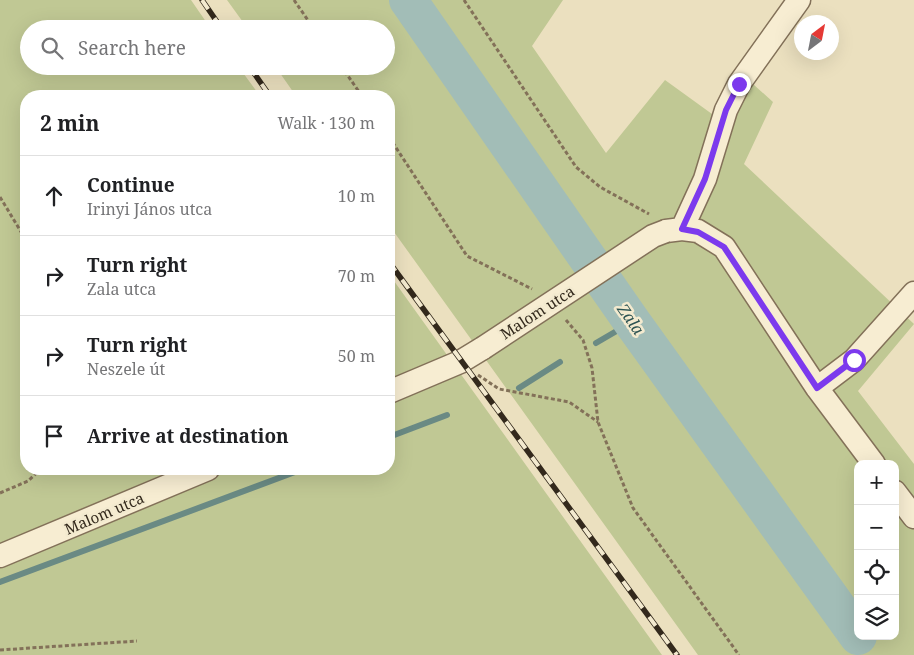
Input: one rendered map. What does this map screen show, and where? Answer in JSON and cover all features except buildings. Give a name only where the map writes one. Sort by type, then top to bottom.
[{"type":"street","points":[[799,0],[739,84],[726,110],[705,179],[674,230],[698,232],[724,247],[817,388],[871,460]]},
{"type":"street","name":"Malom utca","points":[[395,389],[460,362],[653,236],[674,230]]},
{"type":"street","points":[[817,388],[854,360],[914,293]]},
{"type":"street","name":"Malom utca","points":[[0,556],[194,475]]},
{"type":"street","points":[[899,497],[914,516]]},
{"type":"path","points":[[294,0],[308,20]]},
{"type":"path","points":[[464,0],[576,167],[600,187],[650,215]]},
{"type":"path","points":[[347,75],[358,90]]},
{"type":"path","points":[[395,146],[467,256],[538,292]]},
{"type":"path","points":[[0,197],[20,230]]},
{"type":"path","points":[[565,318],[583,340],[592,368],[598,422],[633,508],[739,655]]},
{"type":"path","points":[[460,362],[499,389],[569,402],[598,422]]},
{"type":"path","points":[[0,493],[28,481],[34,475]]},
{"type":"path","points":[[0,650],[137,641]]},
{"type":"green space","points":[[0,0],[191,0],[205,20],[20,20],[20,75],[245,75],[256,90],[20,90],[20,475],[395,475],[395,282],[662,655],[0,655]]},
{"type":"green space","points":[[227,0],[563,0],[532,46],[606,153],[665,80],[712,114],[743,75],[773,102],[744,164],[914,324],[858,391],[914,464],[914,655],[698,655],[395,233],[395,90],[292,90],[281,75],[395,75],[395,20],[241,20]]},
{"type":"waterway","name":"Zala","points":[[408,0],[632,322],[854,630]]},
{"type":"waterway","points":[[596,343],[632,322]]},
{"type":"waterway","points":[[519,388],[560,362]]},
{"type":"waterway","points":[[395,435],[447,415]]},
{"type":"waterway","points":[[0,582],[287,475]]},
{"type":"railway","points":[[202,0],[216,20]]},
{"type":"railway","points":[[255,75],[266,90]]},
{"type":"railway","points":[[395,270],[677,655]]},
{"type":"route","points":[[739,84],[726,110],[714,155],[705,179],[682,229],[698,232],[710,237],[724,247],[817,388],[854,360]]}]
